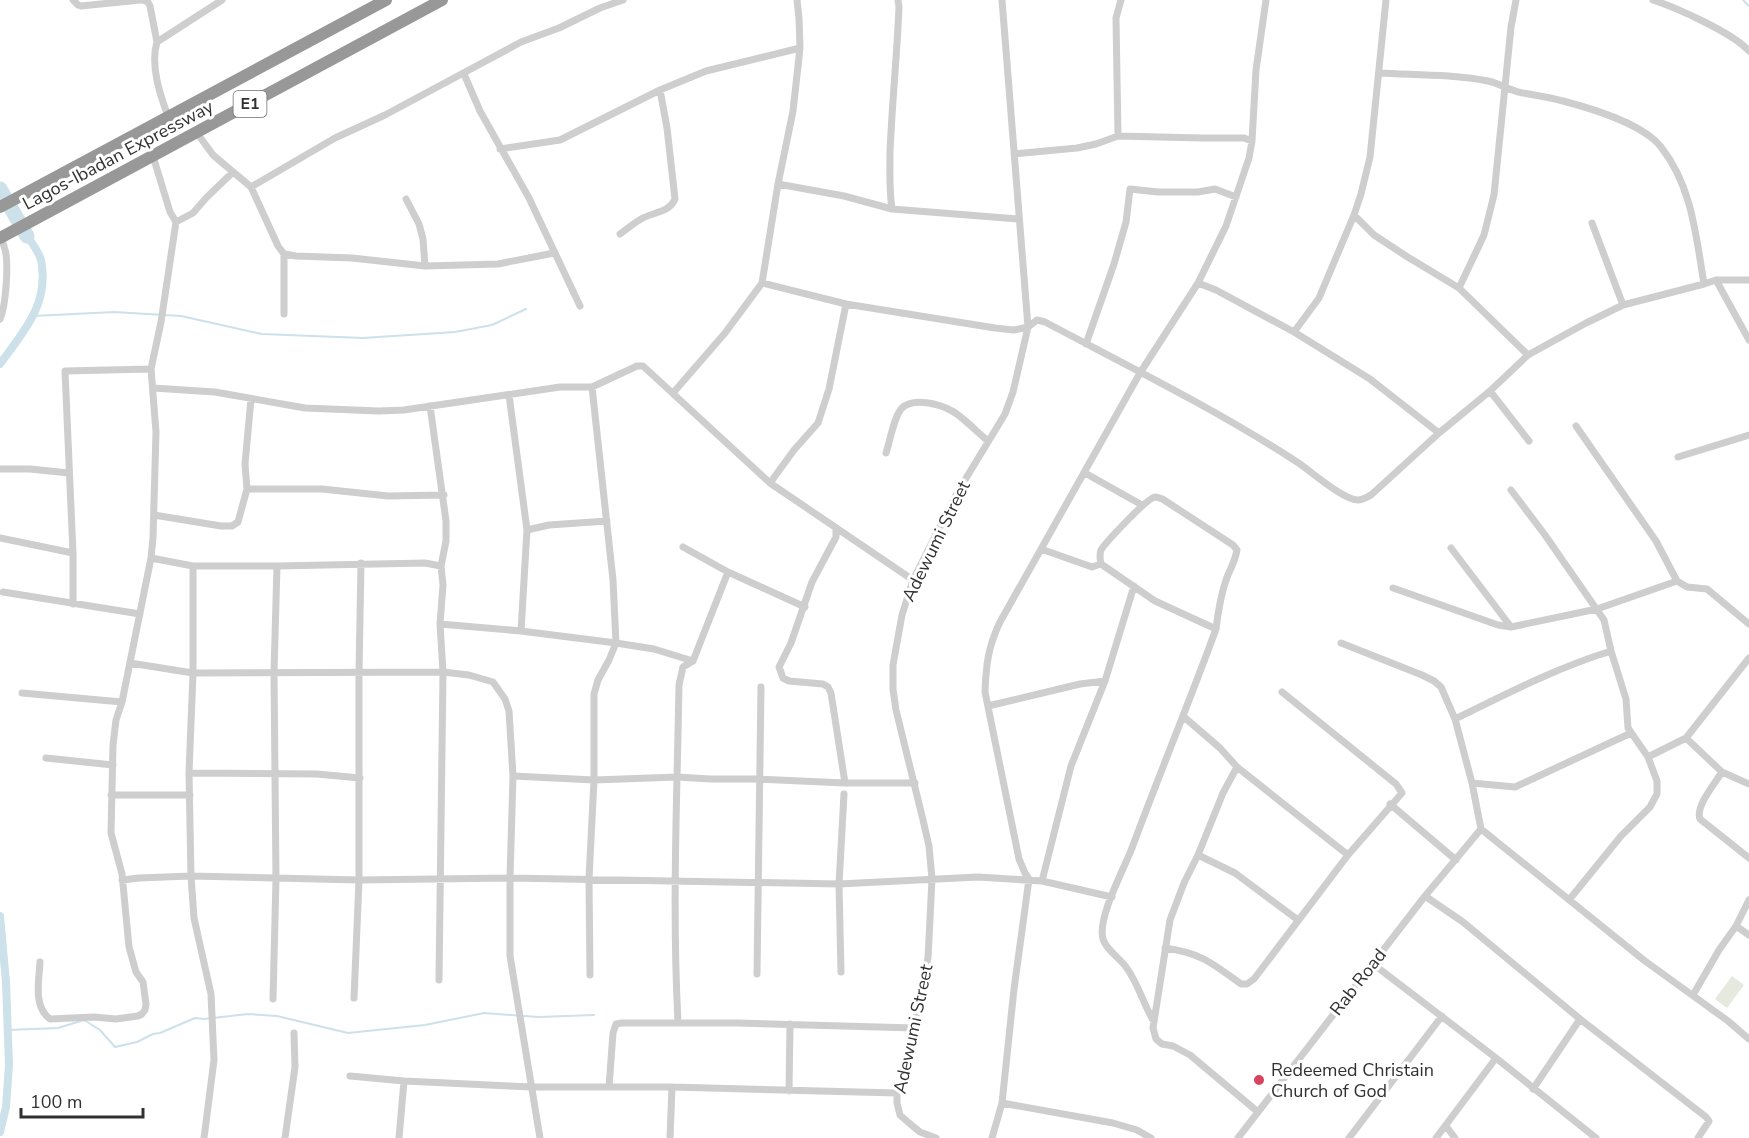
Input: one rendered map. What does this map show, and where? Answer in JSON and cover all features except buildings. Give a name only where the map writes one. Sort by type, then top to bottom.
[{"type":"highway","name":"Lagos-Ibadan Expressway","points":[[0,207],[386,0]]},
{"type":"highway","name":"Lagos-Ibadan Expressway","points":[[0,236],[197,133],[442,0]]},
{"type":"street","points":[[73,0],[81,6],[141,0],[148,2],[157,42],[154,52],[159,93],[168,116]]},
{"type":"street","points":[[157,42],[222,0]]},
{"type":"street","points":[[598,0],[600,8]]},
{"type":"street","points":[[251,187],[335,138],[385,115],[521,42],[560,28],[600,8],[623,0]]},
{"type":"street","points":[[673,393],[725,333],[762,283],[778,184],[793,111],[800,48],[797,0]]},
{"type":"street","points":[[892,208],[890,194],[891,130],[897,56],[898,0]]},
{"type":"street","name":"Adewumi Street","points":[[936,1138],[920,1132],[900,1115],[897,1093],[905,1078],[912,1053],[914,1028],[928,958],[932,879],[928,846],[915,783],[896,710],[893,665],[902,615],[913,580],[957,493],[1005,414],[1014,392],[1028,327],[1002,0]]},
{"type":"street","points":[[1118,136],[1116,18],[1120,0]]},
{"type":"street","points":[[992,1138],[1002,1103],[1029,879],[1019,859],[985,692],[986,666],[991,640],[1140,373],[1198,283],[1226,226],[1249,158],[1256,70],[1266,0]]},
{"type":"street","points":[[1294,332],[1319,298],[1354,215],[1371,157],[1386,0]]},
{"type":"street","points":[[1460,288],[1489,221],[1494,195],[1511,27],[1516,0]]},
{"type":"street","points":[[1653,0],[1718,30],[1742,43],[1749,51]]},
{"type":"street","points":[[500,149],[560,140],[660,90],[706,71],[800,48]]},
{"type":"street","points":[[1379,73],[1489,81],[1515,91],[1562,100],[1606,115],[1644,132],[1660,146],[1680,176],[1689,202],[1704,284]]},
{"type":"street","points":[[464,74],[480,111],[529,198],[580,306]]},
{"type":"street","points":[[620,234],[641,218],[672,206],[675,199],[660,90]]},
{"type":"street","points":[[197,133],[213,155],[251,187],[278,246],[284,254],[284,314]]},
{"type":"street","points":[[1014,154],[1077,148],[1118,136],[1244,138],[1252,141]]},
{"type":"street","points":[[40,962],[38,991],[40,1006],[50,1019],[94,1017],[116,1020],[142,1014],[146,1004],[143,982],[136,972],[129,947],[122,880],[111,833],[111,795],[116,720],[122,702],[151,558],[156,432],[151,369],[161,322],[176,222],[170,212],[161,176],[153,156]]},
{"type":"street","points":[[176,222],[196,211],[232,173]]},
{"type":"street","points":[[778,184],[844,196],[892,208],[1018,219]]},
{"type":"street","points":[[1086,344],[1123,233],[1130,189],[1198,192],[1215,189],[1236,197]]},
{"type":"street","points":[[406,199],[419,224],[423,239],[425,266]]},
{"type":"street","points":[[1354,215],[1374,234],[1460,288],[1528,355]]},
{"type":"street","points":[[1592,223],[1623,305]]},
{"type":"street","points":[[0,236],[6,253],[4,297],[0,319]]},
{"type":"street","points":[[284,254],[425,266],[498,264],[554,253]]},
{"type":"street","points":[[762,283],[846,304],[995,328],[1014,330],[1028,327],[1037,320],[1045,322],[1217,414],[1297,462],[1345,496],[1357,500],[1371,495],[1528,355],[1623,305],[1716,280],[1749,280]]},
{"type":"street","points":[[1716,280],[1749,340]]},
{"type":"street","points":[[1198,283],[1216,290],[1294,332],[1370,379],[1438,433]]},
{"type":"street","points":[[0,284],[4,297]]},
{"type":"street","points":[[770,483],[794,450],[818,423],[829,389],[846,304]]},
{"type":"street","points":[[153,388],[215,392],[324,410],[404,410],[560,387],[592,387],[637,366],[643,366],[770,483],[913,580]]},
{"type":"street","points":[[73,604],[65,371],[151,369]]},
{"type":"street","points":[[590,975],[589,879],[594,780],[594,694],[598,680],[616,643],[613,580],[592,387]]},
{"type":"street","points":[[1490,391],[1529,441]]},
{"type":"street","points":[[509,395],[527,530],[521,631]]},
{"type":"street","points":[[154,515],[232,526],[238,522],[247,489],[244,464],[251,399]]},
{"type":"street","points":[[886,453],[899,413],[904,406],[912,403],[931,404],[953,411],[988,441]]},
{"type":"street","points":[[430,406],[446,521],[446,542],[441,566],[443,585],[440,624],[443,672],[439,980]]},
{"type":"street","points":[[1576,426],[1656,542],[1677,581],[1687,587],[1707,589],[1749,624]]},
{"type":"street","points":[[1678,457],[1749,435]]},
{"type":"street","points":[[0,469],[69,473]]},
{"type":"street","points":[[1085,473],[1142,505]]},
{"type":"street","points":[[247,489],[322,489],[388,496],[444,495]]},
{"type":"street","points":[[1511,490],[1598,609],[1606,627],[1626,699],[1627,723],[1631,733],[1648,757],[1657,781],[1657,794],[1650,807],[1621,836],[1569,900]]},
{"type":"street","points":[[1153,1020],[1144,1005],[1135,980],[1124,964],[1106,946],[1102,931],[1106,911],[1184,717],[1216,629],[1220,599],[1235,563],[1237,550],[1233,545],[1156,497],[1142,505],[1102,549],[1099,558],[1101,564],[1155,602],[1216,629]]},
{"type":"street","points":[[527,530],[549,525],[607,521]]},
{"type":"street","points":[[836,529],[836,537],[812,582],[805,607],[779,667],[783,678],[789,681],[823,684],[828,687],[831,693],[844,783]]},
{"type":"street","points":[[0,538],[73,553]]},
{"type":"street","points":[[683,547],[728,572],[805,607]]},
{"type":"street","points":[[1451,548],[1511,627]]},
{"type":"street","points":[[1041,549],[1092,567],[1101,564]]},
{"type":"street","points":[[151,558],[193,566],[425,562],[441,566]]},
{"type":"street","points":[[354,998],[359,880],[361,563]]},
{"type":"street","points":[[193,566],[193,673],[189,773],[191,876],[194,918],[211,994],[214,1060],[204,1138]]},
{"type":"street","points":[[273,999],[276,879],[274,672],[277,566]]},
{"type":"street","points":[[678,1022],[674,881],[679,685],[683,667],[693,661],[728,572]]},
{"type":"street","points":[[1393,588],[1498,625],[1511,627],[1598,609],[1677,581]]},
{"type":"street","points":[[1042,881],[1071,766],[1105,681],[1134,586]]},
{"type":"street","points":[[3,592],[140,614]]},
{"type":"street","points":[[440,624],[616,643],[654,649],[693,661]]},
{"type":"street","points":[[1341,643],[1434,681],[1441,687],[1455,719],[1472,783],[1481,829],[1645,961],[1728,1021],[1749,1039]]},
{"type":"street","points":[[1455,719],[1531,682],[1582,660],[1611,651]]},
{"type":"street","points":[[1648,757],[1686,738],[1749,658]]},
{"type":"street","points":[[130,663],[193,673],[443,672],[469,675],[493,682],[500,690],[508,711],[513,776],[510,956],[540,1138]]},
{"type":"street","points":[[988,706],[1080,684],[1105,681]]},
{"type":"street","points":[[757,974],[761,687]]},
{"type":"street","points":[[1165,948],[1187,951],[1207,959],[1241,984],[1247,984],[1254,979],[1348,855],[1390,804],[1402,793],[1400,788],[1282,692]]},
{"type":"street","points":[[22,693],[122,702]]},
{"type":"street","points":[[1184,717],[1220,748],[1237,767],[1348,855]]},
{"type":"street","points":[[1472,783],[1515,787],[1631,733]]},
{"type":"street","points":[[1686,738],[1722,772],[1749,784]]},
{"type":"street","points":[[46,758],[113,765]]},
{"type":"street","points":[[1237,767],[1223,793],[1170,920],[1153,1028],[1156,1039],[1162,1044],[1173,1046],[1190,1055],[1258,1112]]},
{"type":"street","points":[[1722,772],[1698,812],[1698,816],[1749,858]]},
{"type":"street","points":[[189,773],[316,774],[360,778]]},
{"type":"street","points":[[513,776],[594,780],[677,777],[915,783]]},
{"type":"street","points":[[840,972],[840,884],[844,794]]},
{"type":"street","points":[[111,795],[190,795]]},
{"type":"street","points":[[1390,804],[1456,860]]},
{"type":"street","name":"Rab Road","points":[[1238,1138],[1425,896],[1481,829]]},
{"type":"street","points":[[1198,855],[1235,873],[1298,920]]},
{"type":"street","points":[[122,880],[191,876],[276,879],[510,878],[840,884],[978,877],[1029,879],[1112,897]]},
{"type":"street","points":[[1425,896],[1463,922],[1580,1019],[1706,1117],[1709,1121],[1698,1138]]},
{"type":"street","points":[[1693,995],[1736,926],[1749,900]]},
{"type":"street","points":[[1736,926],[1749,934]]},
{"type":"street","points":[[1372,964],[1442,1016],[1596,1138]]},
{"type":"street","points":[[1349,1138],[1442,1016]]},
{"type":"street","points":[[1533,1089],[1580,1019]]},
{"type":"street","points":[[609,1087],[613,1033],[616,1024],[678,1022],[914,1028]]},
{"type":"street","points":[[789,1091],[790,1024]]},
{"type":"street","points":[[285,1138],[295,1067],[294,1034]]},
{"type":"street","points":[[1436,1138],[1496,1058]]},
{"type":"street","points":[[350,1076],[404,1082],[531,1088],[672,1087],[897,1093]]},
{"type":"street","points":[[399,1138],[404,1082]]},
{"type":"street","points":[[670,1138],[672,1087]]},
{"type":"street","points":[[1002,1103],[1113,1123],[1137,1130],[1151,1138]]},
{"type":"street","points":[[1446,1126],[1455,1138]]},
{"type":"street","points":[[915,1138],[920,1132]]},
{"type":"shaded area","points":[[1732,976],[1744,985],[1727,1008],[1715,999]]},
{"type":"waterway","points":[[1743,0],[1749,6]]},
{"type":"waterway","points":[[0,189],[27,236]]},
{"type":"waterway","points":[[0,364],[25,329],[38,304],[42,290],[41,260],[27,236]]},
{"type":"waterway","points":[[34,316],[114,312],[181,316],[262,334],[363,338],[455,332],[492,325],[526,309]]},
{"type":"waterway","points":[[0,916],[6,982],[9,1065],[6,1107],[0,1132]]},
{"type":"waterway","points":[[7,1030],[58,1028],[84,1020],[100,1030],[115,1047],[137,1042],[195,1018],[248,1014],[277,1016],[348,1033],[425,1025],[484,1013],[538,1017],[594,1015]]},
{"type":"place","name":"Redeemed Christain Church of God","points":[[1259,1080]]}]
